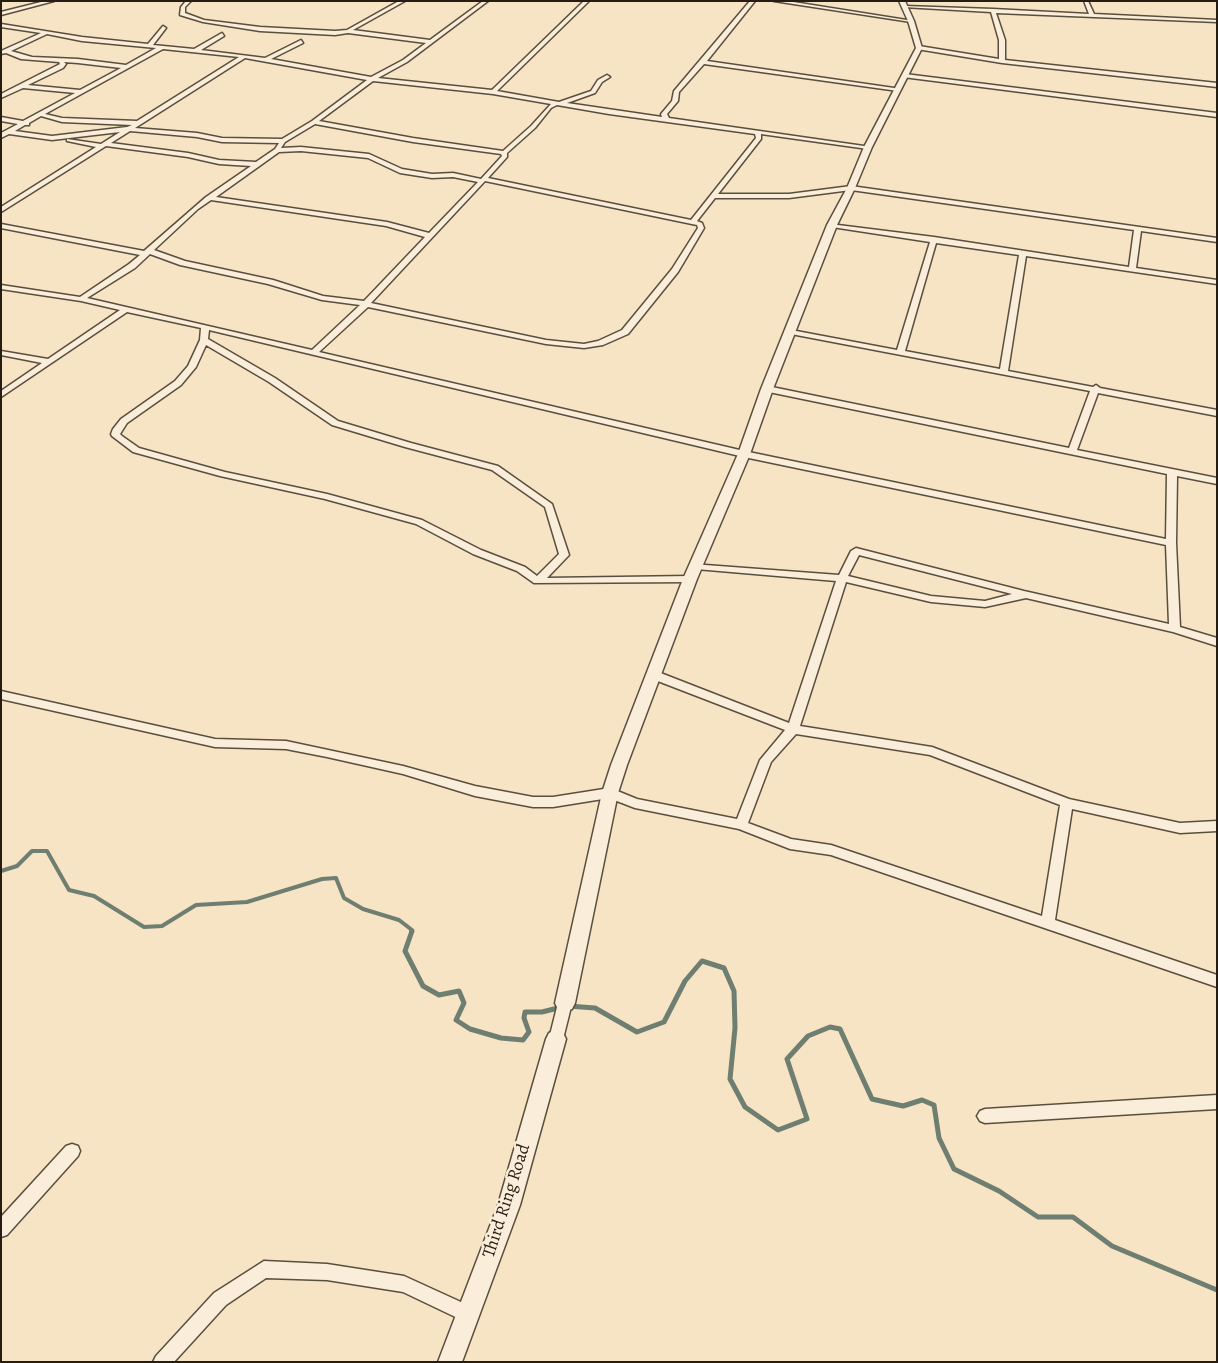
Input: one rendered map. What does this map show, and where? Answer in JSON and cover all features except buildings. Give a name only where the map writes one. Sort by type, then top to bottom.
[{"type":"street","points":[[1,14],[52,1]]},
{"type":"street","points":[[189,1],[183,7],[182,14],[203,20],[260,29],[334,33],[348,31],[432,42]]},
{"type":"street","points":[[348,31],[403,1]]},
{"type":"street","points":[[81,299],[149,252],[208,198],[277,150],[283,142],[314,122],[372,79],[405,61],[486,1]]},
{"type":"street","points":[[494,92],[588,1]]},
{"type":"street","points":[[666,119],[664,114],[676,101],[676,92],[753,1]]},
{"type":"street","points":[[776,1],[911,21]]},
{"type":"street","points":[[1086,1],[1092,14]]},
{"type":"street","points":[[556,1038],[610,793],[636,719],[690,579],[744,454],[767,389],[832,225],[851,188],[868,147],[919,48],[904,4],[1217,21]]},
{"type":"street","points":[[993,10],[1002,40],[1002,62]]},
{"type":"street","points":[[1,25],[149,47],[244,56],[372,79],[494,92],[666,119],[868,147]]},
{"type":"street","points":[[149,47],[163,28]]},
{"type":"street","points":[[4,52],[46,33]]},
{"type":"street","points":[[194,51],[222,35]]},
{"type":"street","points":[[266,60],[301,42]]},
{"type":"street","points":[[1,136],[27,124],[161,48]]},
{"type":"street","points":[[919,48],[1002,62],[1217,85]]},
{"type":"street","points":[[4,52],[21,57],[126,67]]},
{"type":"street","points":[[1,210],[244,56]]},
{"type":"street","points":[[1,96],[61,67],[63,64],[61,61]]},
{"type":"street","points":[[703,62],[898,89]]},
{"type":"street","points":[[905,76],[1217,115]]},
{"type":"street","points":[[313,353],[366,304],[483,180],[504,156],[504,153],[533,127],[549,107],[593,92],[600,81],[607,77]]},
{"type":"street","points":[[23,86],[83,92]]},
{"type":"street","points":[[42,115],[62,120],[139,123]]},
{"type":"street","points":[[1,119],[27,124]]},
{"type":"street","points":[[314,122],[413,140],[504,153]]},
{"type":"street","points":[[52,138],[130,129],[197,135],[222,140],[283,142]]},
{"type":"street","points":[[9,132],[188,155],[219,162],[256,164]]},
{"type":"street","points":[[693,222],[759,138],[758,132]]},
{"type":"street","points":[[1,226],[149,252],[183,263],[270,282],[322,298],[366,304],[546,342],[584,346],[600,343],[625,332],[675,270],[702,228],[700,224],[693,222],[483,180],[453,175],[432,176],[400,171],[369,156],[301,149],[277,150]]},
{"type":"street","points":[[714,196],[788,196],[851,188],[1217,240]]},
{"type":"street","points":[[208,198],[387,224],[430,236]]},
{"type":"street","points":[[832,225],[1217,282]]},
{"type":"street","points":[[1132,268],[1138,229]]},
{"type":"street","points":[[900,353],[934,239]]},
{"type":"street","points":[[1003,373],[1023,252]]},
{"type":"street","points":[[1,287],[81,299],[744,454],[1171,543]]},
{"type":"street","points":[[1,395],[125,310]]},
{"type":"street","points":[[204,327],[204,340],[192,367],[178,383],[124,421],[115,434],[136,450],[222,474],[327,497],[419,522],[477,552],[521,569],[538,581],[690,579]]},
{"type":"street","points":[[791,332],[1003,373],[1096,388],[1217,413]]},
{"type":"street","points":[[204,340],[272,380],[335,423],[495,468],[549,506],[564,555],[538,581]]},
{"type":"street","points":[[1,353],[49,362]]},
{"type":"street","points":[[1072,452],[1096,388]]},
{"type":"street","points":[[767,389],[1217,481]]},
{"type":"street","points":[[1172,472],[1171,543],[1175,629]]},
{"type":"street","points":[[742,825],[766,760],[793,729],[842,578],[856,551],[1024,594],[1175,629],[1217,642]]},
{"type":"street","points":[[696,566],[842,578],[931,599],[985,604],[1024,594]]},
{"type":"street","points":[[654,675],[793,729],[932,751],[1067,803],[1180,828],[1217,826]]},
{"type":"street","points":[[1,695],[214,743],[286,745],[327,753],[403,770],[475,791],[533,802],[552,802],[610,793],[634,803],[742,825],[790,844],[831,850],[1217,981]]},
{"type":"street","points":[[1048,924],[1067,803]]},
{"type":"street","name":"Third Ring Road","points":[[450,1362],[509,1205],[556,1038]]},
{"type":"street","points":[[985,1116],[1217,1102]]},
{"type":"street","points":[[1,1229],[72,1151]]},
{"type":"street","points":[[162,1362],[220,1298],[264,1269],[327,1272],[404,1284],[468,1314]]},
{"type":"waterway","points":[[1,871],[17,866],[32,851],[47,851],[69,890],[94,896],[144,927],[162,926],[196,905],[247,902],[322,879],[336,878],[344,898],[363,909],[399,920],[412,930],[411,932]]},
{"type":"waterway","points":[[412,931],[405,951],[423,986],[439,995],[459,991],[464,1003],[456,1020],[470,1029],[501,1038],[523,1040],[529,1032],[524,1018],[525,1012],[542,1012],[562,1007]]},
{"type":"waterway","points":[[568,1006],[595,1008],[637,1032],[664,1022],[685,981],[702,961],[724,968],[734,991],[735,1028],[730,1079],[745,1107],[778,1130],[807,1119],[787,1059],[808,1036],[830,1027],[840,1029],[872,1099],[903,1106],[922,1100],[934,1105],[939,1138],[954,1169],[999,1191],[1038,1217],[1073,1217],[1112,1246],[1217,1290]]}]
